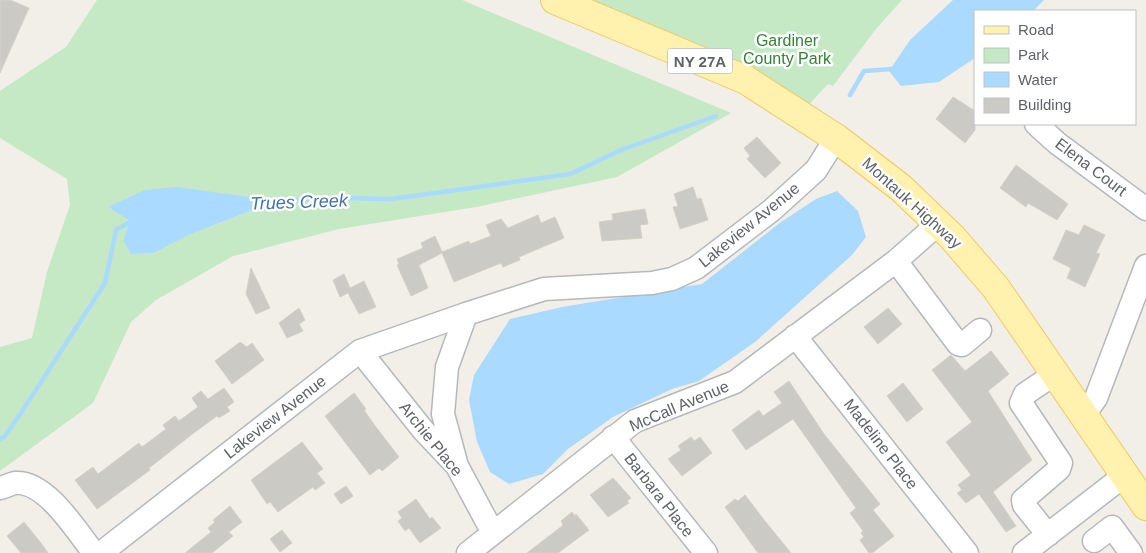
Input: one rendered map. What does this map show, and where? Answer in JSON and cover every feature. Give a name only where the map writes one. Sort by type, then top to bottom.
[{"type":"main road","name":"Montauk Highway","points":[[555,0],[746,80],[836,138],[881,171],[939,224],[996,288],[1146,506]]},
{"type":"street","name":"Elena Court","points":[[1037,125],[1058,143],[1146,209]]},
{"type":"street","name":"Lakeview Avenue","points":[[100,553],[360,352],[466,314],[544,289],[652,283],[672,279],[696,268],[772,210],[816,170],[836,138]]},
{"type":"street","name":"McCall Avenue","points":[[468,553],[613,436],[635,422],[735,382],[896,261],[939,224]]},
{"type":"street","points":[[896,261],[958,344],[962,345],[980,330]]},
{"type":"street","points":[[1084,415],[1099,391],[1146,266]]},
{"type":"street","points":[[457,466],[443,414],[447,367],[466,314]]},
{"type":"street","name":"Madeline Place","points":[[796,336],[967,553]]},
{"type":"street","name":"Archie Place","points":[[360,352],[423,430],[457,466],[493,533]]},
{"type":"street","points":[[1048,535],[1024,505],[1023,500],[1059,468],[1061,463],[1021,402],[1025,394],[1056,373]]},
{"type":"street","name":"Barbara Place","points":[[613,436],[706,553]]},
{"type":"street","points":[[1024,553],[1125,475]]},
{"type":"street","points":[[0,488],[16,483],[33,486],[52,500],[94,553]]},
{"type":"street","points":[[1076,514],[1099,547],[1112,527],[1122,520],[1144,553]]},
{"type":"street","points":[[1112,527],[1131,553]]},
{"type":"green space","points":[[97,0],[462,0],[731,113],[617,177],[476,207],[339,229],[233,256],[156,300],[131,322],[93,403],[0,471],[0,347],[32,338],[47,272],[70,205],[67,179],[0,138],[0,91],[66,47]],"holes":[[[275,202],[191,234],[154,253],[131,254],[123,240],[130,221],[108,207]]]},
{"type":"green space","name":"Gardiner County Park","points":[[555,0],[902,0],[876,29],[833,86],[828,84],[800,114]]},
{"type":"water","points":[[953,0],[1044,0],[1034,10],[974,10],[974,59],[939,82],[901,86],[889,71],[910,40]]},
{"type":"water","points":[[177,187],[277,201],[191,234],[154,253],[131,254],[123,240],[130,221],[108,207],[145,190]]},
{"type":"water","points":[[837,191],[858,211],[866,237],[852,255],[755,342],[699,381],[672,389],[613,417],[568,449],[543,474],[509,484],[490,472],[477,442],[469,400],[474,375],[510,319],[562,307],[702,284],[781,222],[816,199]]},
{"type":"building","points":[[0,0],[10,0],[29,8],[0,73]]},
{"type":"building","points":[[953,97],[974,110],[975,130],[965,143],[936,119]]},
{"type":"building","points":[[757,137],[781,163],[765,178],[747,159],[750,156],[744,148]]},
{"type":"building","points":[[1016,165],[1068,204],[1057,220],[1028,203],[1026,207],[1000,188]]},
{"type":"building","points":[[693,187],[697,199],[701,198],[708,220],[680,229],[673,207],[678,206],[674,194]]},
{"type":"building","points":[[645,209],[648,224],[640,225],[642,238],[602,241],[599,222],[613,220],[612,214]]},
{"type":"building","points":[[538,215],[541,223],[555,217],[564,238],[519,257],[520,260],[503,267],[501,263],[454,282],[442,253],[419,265],[428,288],[411,296],[397,265],[399,264],[397,259],[423,248],[421,243],[435,236],[442,252],[469,241],[470,244],[491,236],[486,225],[501,219],[508,228]]},
{"type":"building","points":[[1084,225],[1105,235],[1096,253],[1100,254],[1085,287],[1067,278],[1071,268],[1053,259],[1066,230],[1079,235]]},
{"type":"building","points":[[251,268],[270,308],[256,314],[246,294]]},
{"type":"building","points":[[344,274],[350,288],[364,281],[376,307],[359,314],[348,293],[340,297],[333,280]]},
{"type":"building","points":[[299,308],[305,320],[299,324],[303,331],[287,338],[279,323]]},
{"type":"building","points":[[888,308],[902,324],[878,344],[864,327]]},
{"type":"building","points":[[240,342],[247,347],[252,343],[264,360],[232,384],[215,361]]},
{"type":"building","points":[[991,351],[1009,374],[988,391],[1032,460],[993,492],[1016,526],[1006,532],[979,494],[966,503],[957,493],[962,490],[958,485],[971,475],[946,442],[972,422],[932,370],[951,355],[965,371]]},
{"type":"building","points":[[789,381],[824,434],[880,504],[873,510],[894,536],[872,553],[869,553],[860,540],[864,537],[861,533],[863,531],[850,513],[856,508],[793,419],[746,450],[732,430],[759,410],[763,416],[782,403],[774,392]]},
{"type":"building","points":[[903,383],[923,409],[907,422],[887,396]]},
{"type":"building","points":[[224,388],[234,402],[227,407],[230,411],[219,418],[217,416],[195,432],[149,468],[150,470],[97,509],[75,480],[93,467],[98,474],[139,443],[142,447],[166,429],[163,425],[175,416],[179,421],[198,407],[192,398],[201,391],[208,399]]},
{"type":"building","points":[[354,393],[366,409],[364,410],[373,423],[399,457],[382,471],[379,468],[370,475],[325,416]]},
{"type":"building","points":[[691,437],[694,441],[700,437],[712,453],[682,476],[668,459],[681,450],[678,446]]},
{"type":"building","points":[[302,442],[323,469],[317,473],[325,483],[315,490],[313,487],[278,512],[270,502],[267,504],[251,480]]},
{"type":"building","points":[[613,478],[631,498],[627,501],[629,503],[608,517],[590,495]]},
{"type":"building","points":[[346,486],[353,496],[341,504],[334,494]]},
{"type":"building","points":[[745,495],[791,553],[758,553],[725,507],[735,499],[738,501]]},
{"type":"building","points":[[416,499],[430,519],[432,517],[441,528],[420,543],[409,528],[405,531],[398,521],[402,518],[398,512]]},
{"type":"building","points":[[230,506],[242,522],[229,532],[233,536],[212,553],[185,553],[211,532],[208,528],[215,522],[213,520]]},
{"type":"building","points":[[572,512],[575,516],[576,514],[589,530],[558,553],[527,553],[562,526],[561,521]]},
{"type":"building","points":[[24,522],[48,553],[21,553],[7,536]]},
{"type":"building","points":[[282,530],[292,543],[280,552],[270,539]]},
{"type":"waterway","name":"Trues Creek","points":[[850,95],[864,71],[892,69]]},
{"type":"waterway","name":"Trues Creek","points":[[273,202],[334,198],[392,199],[570,174],[621,150],[716,116]]},
{"type":"waterway","name":"Trues Creek","points":[[0,439],[4,437],[19,416],[105,283],[116,230],[134,220]]}]
